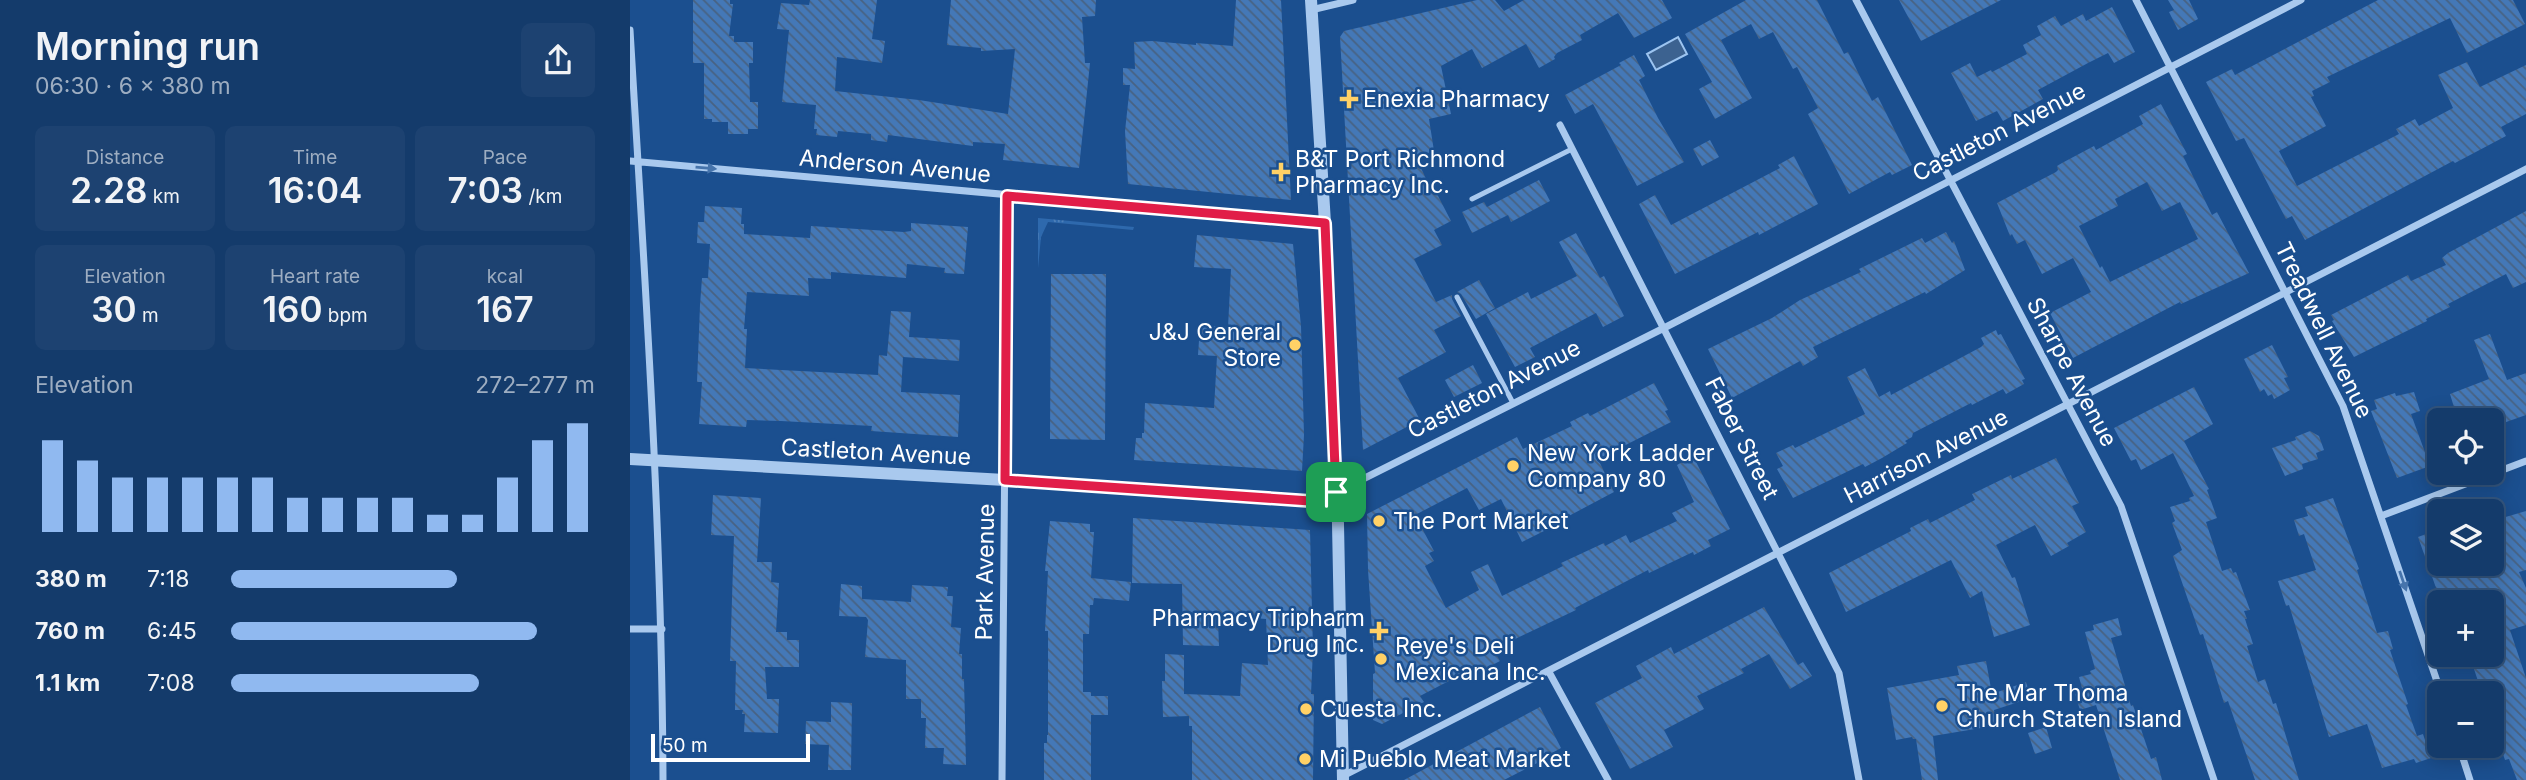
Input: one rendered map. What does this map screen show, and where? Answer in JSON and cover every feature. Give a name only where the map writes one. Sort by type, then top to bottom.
[{"type":"street","points":[[1343,778],[1336,492],[1325,223],[1311,5],[1353,0]]},
{"type":"street","name":"Sharpe Avenue","points":[[1856,0],[2121,506],[2214,780]]},
{"type":"street","name":"Treadwell Avenue","points":[[2136,0],[2343,406],[2437,681]]},
{"type":"street","name":"Castleton Avenue","points":[[630,459],[1005,480],[1310,501],[1336,492],[1664,328],[2301,0]]},
{"type":"street","points":[[630,30],[634,161],[656,460],[662,629],[663,780]]},
{"type":"street","name":"Faber Street","points":[[1560,125],[1839,673],[1859,780]]},
{"type":"street","name":"Anderson Avenue","points":[[634,161],[1325,223]]},
{"type":"street","name":"Harrison Avenue","points":[[1343,778],[2526,169]]},
{"type":"street","name":"Park Avenue","points":[[1002,780],[1007,196]]},
{"type":"street","points":[[2381,516],[2526,461]]},
{"type":"street","points":[[630,629],[662,629]]},
{"type":"street","points":[[1549,672],[1608,780]]},
{"type":"street","points":[[2463,758],[2470,780]]},
{"type":"lane","points":[[1472,199],[1572,149]]},
{"type":"lane","points":[[1457,297],[1513,403]]},
{"type":"green space","points":[[1038,218],[1134,227],[1133,230],[1048,222],[1041,237],[1038,268]]},
{"type":"shaded area","points":[[1678,37],[1687,54],[1656,70],[1647,54]]},
{"type":"building","points":[[693,0],[730,0],[730,4],[733,4],[729,36],[734,36],[734,42],[753,42],[753,63],[749,63],[750,102],[758,102],[758,129],[748,129],[748,134],[728,134],[728,122],[704,119],[704,63],[693,63]]},
{"type":"building","points":[[810,0],[877,0],[872,39],[885,41],[882,63],[837,57],[835,91],[919,100],[1008,114],[1015,49],[981,51],[981,48],[947,45],[951,0],[1096,0],[1095,16],[1082,17],[1085,63],[1090,63],[1079,168],[1003,160],[1005,144],[973,142],[973,146],[888,135],[887,142],[871,140],[871,134],[838,131],[837,137],[816,135],[816,105],[782,102],[789,30],[777,29],[781,3],[809,5]]},
{"type":"building","points":[[1236,0],[1281,0],[1291,200],[1128,184],[1125,131],[1130,85],[1123,85],[1123,68],[1135,69],[1134,42],[1233,46]]},
{"type":"building","points":[[1477,0],[1495,0],[1504,11],[1524,0],[1662,0],[1672,18],[1634,38],[1618,13],[1580,35],[1582,40],[1557,53],[1555,59],[1539,68],[1526,44],[1482,68],[1472,49],[1441,66],[1451,114],[1429,119],[1434,151],[1416,157],[1432,192],[1435,190],[1451,221],[1434,230],[1442,245],[1414,259],[1436,302],[1452,295],[1461,316],[1434,330],[1446,352],[1398,378],[1420,420],[1363,450],[1340,37],[1344,31]]},
{"type":"building","points":[[1746,0],[1817,0],[1844,54],[1848,52],[1872,101],[1878,97],[1912,165],[1892,175],[1890,172],[1849,194],[1808,114],[1818,108],[1797,67],[1793,69],[1773,32],[1759,39],[1751,24],[1721,40],[1752,98],[1715,119],[1699,89],[1712,82],[1685,34]]},
{"type":"building","points":[[1899,0],[2001,0],[1921,41]]},
{"type":"building","points":[[2168,0],[2189,0],[2198,19],[2178,30],[2169,12],[2174,10]]},
{"type":"building","points":[[2378,0],[2513,0],[2525,24],[2467,53],[2450,18],[2327,77],[2330,82],[2312,91],[2314,96],[2311,97],[2326,126],[2279,151],[2297,186],[2399,134],[2396,129],[2415,119],[2419,126],[2453,108],[2438,75],[2467,62],[2480,87],[2526,65],[2526,114],[2501,127],[2506,136],[2455,163],[2453,161],[2305,240],[2292,216],[2286,219],[2244,138],[2236,141],[2206,82],[2232,69],[2235,75]]},
{"type":"building","points":[[2112,7],[2135,52],[2114,63],[2108,53],[2088,63],[2038,90],[2043,99],[2003,121],[1997,111],[1976,121],[1951,73],[1970,63],[1977,77],[1991,70],[1992,72],[2027,54],[2023,45],[2041,35],[2037,26],[2055,16],[2061,26],[2083,14],[2086,21]]},
{"type":"building","points":[[1634,55],[1645,76],[1639,80],[1684,162],[1637,186],[1593,104],[1575,114],[1565,95],[1621,65],[1619,63]]},
{"type":"building","points":[[2161,104],[2187,154],[2183,156],[2212,215],[2217,212],[2249,273],[2181,304],[2180,302],[2073,358],[2050,313],[2091,292],[2073,258],[2042,274],[2025,240],[2017,244],[2012,234],[2010,236],[1997,203],[2056,172],[2057,166],[2062,163],[2094,146],[2096,150],[2143,124],[2139,116]],"holes":[[[2147,182],[2162,211],[2180,202],[2198,239],[2110,282],[2079,226],[2118,206],[2115,199]]]},
{"type":"building","points":[[1710,140],[1719,157],[1702,166],[1693,149]]},
{"type":"building","points":[[1794,156],[1818,204],[1675,274],[1639,204],[1655,195],[1671,225],[1780,168],[1778,165]]},
{"type":"building","points":[[1539,180],[1550,201],[1511,222],[1508,215],[1472,233],[1462,212],[1484,202],[1487,207]]},
{"type":"building","points":[[705,206],[742,208],[741,224],[744,224],[744,234],[810,238],[811,226],[904,232],[911,231],[911,223],[968,227],[964,274],[944,273],[945,268],[907,264],[906,278],[831,272],[831,279],[808,278],[809,296],[747,292],[744,329],[747,329],[745,368],[878,375],[879,355],[887,356],[891,311],[911,312],[909,337],[960,340],[959,361],[903,357],[901,392],[960,395],[958,437],[871,431],[872,426],[781,421],[747,420],[746,427],[699,424],[702,382],[697,382],[700,305],[702,278],[708,278],[710,244],[697,243],[698,222],[704,222]]},
{"type":"building","points":[[2526,211],[2526,282],[2513,288],[2506,274],[2448,304],[2450,307],[2426,319],[2427,321],[2354,357],[2331,315],[2408,275],[2411,281],[2446,265],[2442,258],[2448,253]]},
{"type":"building","points":[[1946,232],[1952,243],[1954,241],[1965,270],[1926,294],[1925,292],[1813,347],[1818,357],[1803,366],[1800,361],[1732,398],[1708,349],[1922,238],[1925,243]]},
{"type":"building","points":[[1576,233],[1600,278],[1604,276],[1624,316],[1603,327],[1596,313],[1530,348],[1535,357],[1515,367],[1486,314],[1528,292],[1531,299],[1577,276],[1559,242]]},
{"type":"building","points":[[1197,235],[1293,244],[1301,326],[1304,435],[1302,471],[1134,460],[1136,438],[1142,438],[1144,433],[1145,403],[1214,408],[1217,356],[1198,355],[1200,326],[1228,327],[1231,269],[1194,267]]},
{"type":"building","points":[[1051,274],[1106,274],[1105,440],[1050,439]]},
{"type":"building","points":[[1479,280],[1495,308],[1476,319],[1461,294],[1457,292]]},
{"type":"building","points":[[1996,330],[1998,335],[2001,334],[2025,379],[2022,380],[2024,384],[2006,394],[2003,389],[1972,405],[1971,403],[1913,433],[1912,437],[1905,441],[1907,443],[1882,458],[1865,467],[1863,464],[1793,498],[1777,469],[1783,466],[1776,453],[1793,445],[1795,448],[1865,414],[1847,377],[1865,368],[1879,397],[1890,391],[1891,395],[1981,347],[1984,344],[1981,338]]},
{"type":"building","points":[[2490,334],[2507,380],[2526,373],[2526,415],[2504,423],[2504,408],[2454,408],[2450,394],[2489,379],[2474,340]]},
{"type":"building","points":[[2272,345],[2288,377],[2284,378],[2290,390],[2274,399],[2272,394],[2268,396],[2264,389],[2260,392],[2244,359]]},
{"type":"building","points":[[1473,365],[1482,383],[1454,397],[1445,380]]},
{"type":"building","points":[[1654,383],[1671,422],[1598,459],[1614,492],[1565,518],[1566,520],[1522,542],[1501,499],[1479,510],[1467,488],[1415,515],[1434,551],[1429,553],[1434,561],[1425,566],[1446,608],[1479,590],[1471,572],[1488,564],[1502,596],[1604,543],[1605,546],[1626,535],[1630,543],[1677,521],[1672,513],[1694,502],[1677,465],[1693,456],[1730,529],[1708,540],[1711,546],[1694,555],[1693,552],[1649,573],[1648,570],[1575,608],[1576,610],[1511,641],[1514,647],[1497,656],[1500,661],[1475,674],[1473,669],[1420,696],[1424,702],[1382,724],[1373,720],[1375,673],[1367,514],[1517,437],[1523,449],[1572,426],[1570,422],[1588,413],[1590,416]]},
{"type":"building","points":[[2194,387],[2213,424],[2184,441],[2209,489],[2207,490],[2217,518],[2206,522],[2222,571],[2231,568],[2233,573],[2236,572],[2250,610],[2244,611],[2253,644],[2247,646],[2258,682],[2265,679],[2273,704],[2276,703],[2299,780],[2255,780],[2228,701],[2224,703],[2203,634],[2200,635],[2173,556],[2182,550],[2172,523],[2175,521],[2170,507],[2190,501],[2189,498],[2194,496],[2173,453],[2141,470],[2136,459],[2131,461],[2114,428]]},
{"type":"building","points":[[2414,392],[2420,411],[2411,414],[2427,458],[2427,467],[2397,478],[2371,411],[2377,409],[2374,400],[2395,393],[2396,396]]},
{"type":"building","points":[[2310,431],[2319,436],[2324,450],[2316,453],[2318,459],[2302,464],[2303,469],[2285,476],[2272,448],[2296,440],[2295,437]]},
{"type":"building","points":[[2056,458],[2079,503],[2072,506],[2086,532],[2051,556],[2035,525],[1996,545],[2012,578],[2015,577],[2030,625],[1994,637],[1982,591],[1970,598],[1951,560],[1846,612],[1829,573],[1911,531],[1910,528],[1928,519],[1930,523],[1975,500],[1972,494],[2011,475],[2012,479]]},
{"type":"building","points":[[713,495],[761,498],[757,562],[772,562],[771,582],[779,583],[776,632],[787,632],[787,640],[799,640],[799,667],[765,667],[767,699],[779,699],[778,733],[744,732],[745,714],[742,714],[743,710],[735,710],[736,661],[730,661],[734,536],[711,535]]},
{"type":"building","points":[[2333,498],[2359,569],[2357,570],[2377,633],[2388,631],[2393,649],[2390,650],[2408,704],[2406,705],[2417,736],[2423,734],[2427,758],[2431,758],[2416,763],[2414,759],[2382,768],[2367,724],[2329,737],[2289,605],[2286,606],[2278,581],[2316,570],[2304,534],[2299,536],[2294,520],[2308,516],[2305,507]]},
{"type":"building","points":[[2526,511],[2526,570],[2519,572],[2526,588],[2526,625],[2510,630],[2526,678],[2526,780],[2517,780],[2509,759],[2505,760],[2504,757],[2504,681],[2478,681],[2473,667],[2504,667],[2504,590],[2437,590],[2432,576],[2504,576],[2504,517]]},
{"type":"building","points":[[1133,518],[1310,530],[1313,780],[1192,780],[1192,726],[1189,726],[1189,716],[1163,717],[1162,681],[1165,681],[1165,654],[1184,655],[1184,694],[1240,696],[1242,663],[1268,665],[1266,619],[1231,616],[1231,621],[1218,620],[1219,646],[1183,645],[1182,584],[1132,583]]},
{"type":"building","points":[[1050,521],[1090,524],[1090,532],[1094,532],[1091,578],[1131,582],[1129,601],[1094,598],[1093,605],[1090,605],[1089,634],[1083,634],[1083,692],[1091,692],[1091,696],[1108,696],[1108,715],[1091,715],[1091,780],[1044,780],[1044,743],[1047,743],[1048,735],[1048,631],[1045,631],[1048,571],[1045,571]]},
{"type":"building","points":[[2427,534],[2427,562],[2418,537]]},
{"type":"building","points":[[841,584],[862,586],[862,599],[911,602],[912,585],[948,587],[947,596],[953,596],[951,627],[961,628],[959,654],[962,654],[964,679],[966,765],[943,764],[944,748],[925,748],[926,718],[921,718],[921,699],[906,699],[906,660],[865,657],[868,620],[866,617],[839,616]]},
{"type":"building","points":[[1764,607],[1798,665],[1803,662],[1812,676],[1790,689],[1769,654],[1741,669],[1744,673],[1697,696],[1704,709],[1664,730],[1673,747],[1630,769],[1595,703],[1642,678],[1636,666],[1671,647],[1674,654]]},
{"type":"building","points":[[2118,618],[2122,635],[2111,638],[2131,706],[2133,705],[2151,759],[2156,757],[2162,780],[2120,780],[2096,705],[2080,710],[2075,694],[2083,692],[2079,677],[2091,674],[2090,671],[2095,669],[2085,632],[2094,630],[2093,625]]},
{"type":"building","name":"The Mar Thoma Church Staten Island","points":[[1986,661],[1992,694],[2026,682],[2031,698],[1994,710],[1996,723],[1987,727],[1933,736],[1938,780],[1922,780],[1916,739],[1912,737],[1896,740],[1887,688],[1959,675],[1957,666]]},
{"type":"building","points":[[831,702],[852,703],[851,770],[828,770],[829,745],[805,744],[806,721],[831,722]]},
{"type":"building","points":[[1540,707],[1561,748],[1552,753],[1553,755],[1504,780],[1404,780]]},
{"type":"building","points":[[2046,727],[2052,748],[2035,754],[2028,733]]},
{"type":"place","name":"Enexia Pharmacy","points":[[1349,99]]},
{"type":"place","name":"B&T Port Richmond Pharmacy Inc.","points":[[1281,172]]},
{"type":"place","name":"J&J General Store","points":[[1295,345]]},
{"type":"place","name":"New York Ladder Company 80","points":[[1513,466]]},
{"type":"place","name":"The Port Market","points":[[1379,521]]},
{"type":"place","name":"Pharmacy Tripharm Drug Inc.","points":[[1379,631]]},
{"type":"place","name":"Reye's Deli Mexicana Inc.","points":[[1381,659]]},
{"type":"place","name":"The Mar Thoma Church Staten Island","points":[[1942,706]]},
{"type":"place","name":"Cuesta Inc.","points":[[1306,709]]},
{"type":"place","name":"Mi Pueblo Meat Market","points":[[1305,759]]},
{"type":"route","points":[[1007,196],[1325,223],[1336,492],[1310,501],[1005,480],[1007,196]]}]
